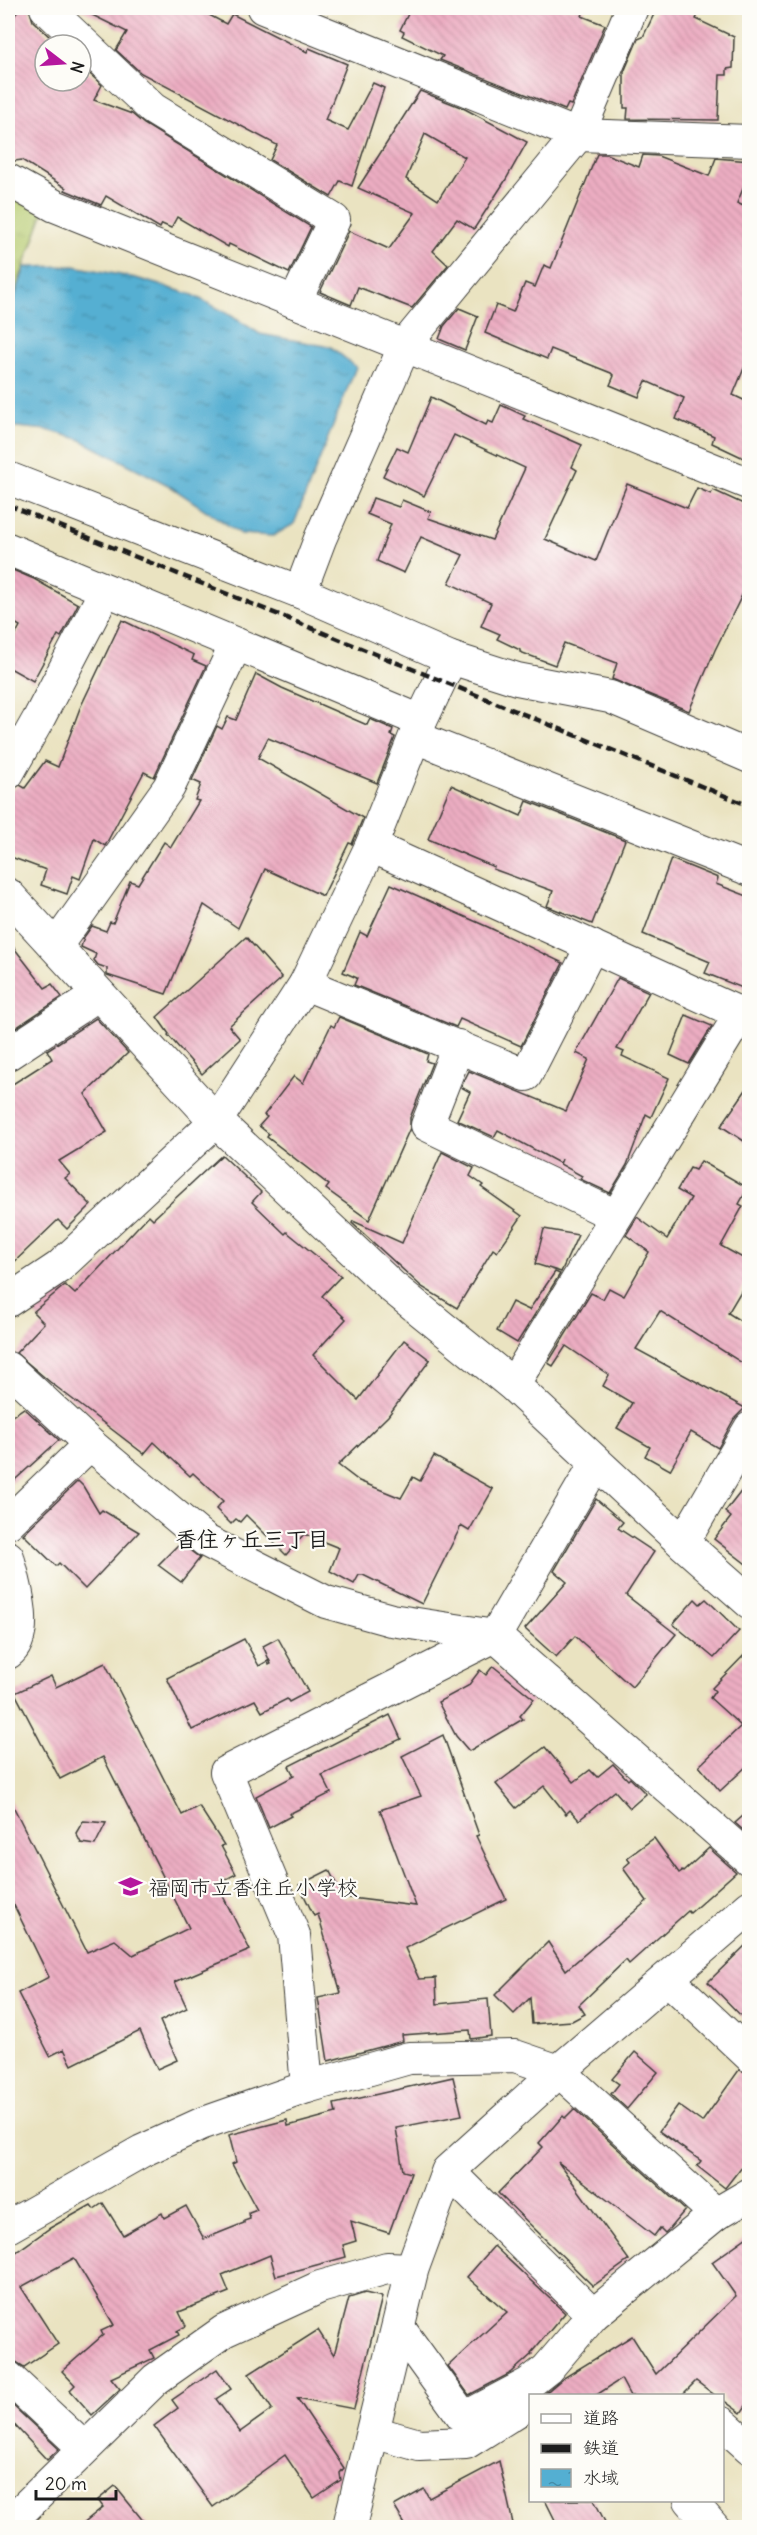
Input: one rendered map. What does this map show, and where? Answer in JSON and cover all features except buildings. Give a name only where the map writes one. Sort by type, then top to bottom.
[{"type":"street","points":[[46,8],[153,109],[334,220],[295,302]]},
{"type":"street","points":[[263,8],[578,135],[750,141]]},
{"type":"street","points":[[300,592],[320,539],[405,345],[578,135],[632,8]]},
{"type":"street","points":[[8,180],[55,206],[749,482]]},
{"type":"street","points":[[8,478],[300,592],[451,658],[517,679],[610,697],[750,758]]},
{"type":"street","points":[[8,549],[237,644],[418,729],[750,870]]},
{"type":"street","points":[[8,772],[38,720],[105,591]]},
{"type":"street","points":[[56,946],[169,787],[237,644]]},
{"type":"street","points":[[8,1301],[58,1267],[216,1121],[306,984],[371,846],[418,729],[451,658]]},
{"type":"street","points":[[371,846],[745,1016],[616,1216],[513,1385]]},
{"type":"street","points":[[8,895],[216,1121],[391,1286],[513,1385],[750,1602]]},
{"type":"street","points":[[306,984],[526,1075],[592,946]]},
{"type":"street","points":[[8,1054],[99,994]]},
{"type":"street","points":[[458,1047],[427,1125],[616,1216]]},
{"type":"street","points":[[8,1368],[90,1444],[206,1541],[326,1602],[391,1620],[495,1636],[750,1860]]},
{"type":"street","points":[[683,1543],[750,1428]]},
{"type":"street","points":[[8,1523],[90,1444]]},
{"type":"street","points":[[307,2087],[294,1935],[226,1772],[495,1636],[596,1463]]},
{"type":"street","points":[[8,1557],[21,1623],[12,1650],[8,1653]]},
{"type":"street","points":[[349,2528],[412,2269],[447,2171],[559,2070],[750,1907]]},
{"type":"street","points":[[668,1979],[750,2056]]},
{"type":"street","points":[[8,2227],[142,2151],[201,2124],[307,2087],[409,2058],[515,2056],[559,2070],[716,2214]]},
{"type":"street","points":[[447,2171],[593,2315]]},
{"type":"street","points":[[399,2328],[464,2418],[528,2384],[547,2369],[593,2315],[716,2214],[750,2194]]},
{"type":"street","points":[[8,2524],[156,2379],[224,2331],[320,2288],[387,2268],[412,2269]]},
{"type":"street","points":[[8,2377],[84,2448]]},
{"type":"street","points":[[373,2432],[419,2445],[466,2443],[529,2404]]},
{"type":"street","points":[[724,2424],[750,2448]]},
{"type":"street","points":[[692,2502],[714,2528]]},
{"type":"green space","points":[[8,182],[47,203],[8,311]]},
{"type":"water","points":[[74,266],[136,278],[193,295],[260,334],[331,347],[356,367],[294,524],[273,536],[241,534],[168,485],[79,439],[47,430],[8,426],[8,317],[25,267]]},
{"type":"railway","points":[[8,505],[750,806]]},
{"type":"place","name":"福岡市立香住丘小学校","points":[[130,1887]]},
{"type":"district","name":"香住ヶ丘三丁目","points":[[252,1539]]}]
